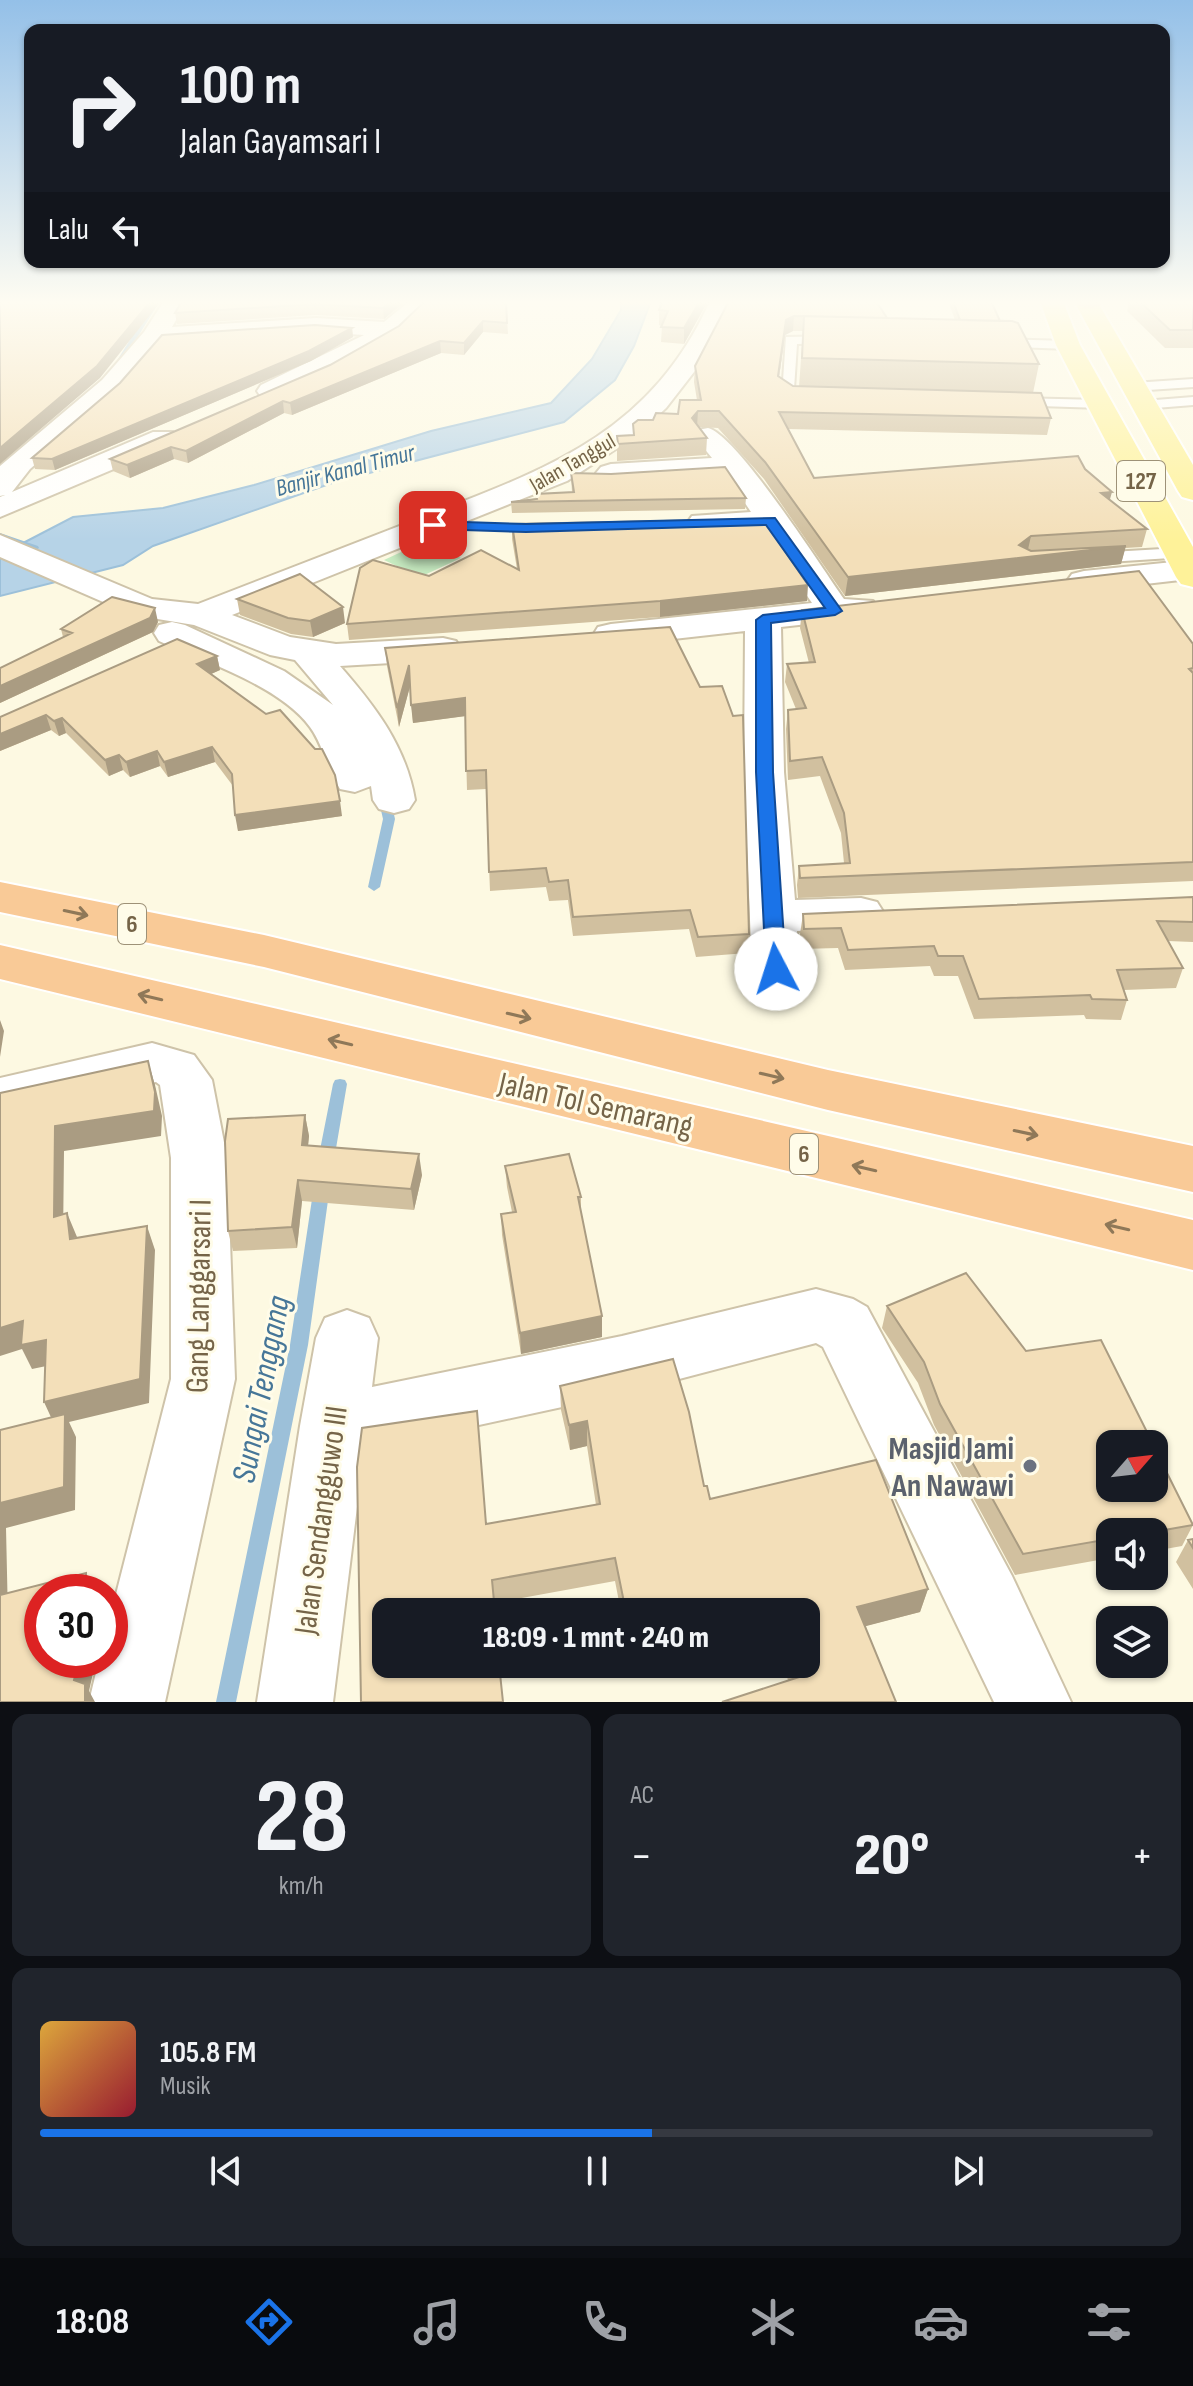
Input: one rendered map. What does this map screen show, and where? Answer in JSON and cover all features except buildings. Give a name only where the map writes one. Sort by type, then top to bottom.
[{"type":"highway","name":"6","points":[[0,897],[264,951],[812,1086],[1193,1169]]},
{"type":"highway","name":"Jalan Tol Semarang","points":[[0,962],[1193,1245]]},
{"type":"main road","name":"127","points":[[1088,380],[1187,566]]},
{"type":"main road","name":"127","points":[[1130,380],[1190,480]]},
{"type":"street","points":[[0,457],[89,380]]},
{"type":"street","points":[[0,487],[12,470],[115,380]]},
{"type":"street","points":[[245,402],[295,380]]},
{"type":"street","name":"Jalan Tanggul","points":[[140,655],[197,626],[557,475],[635,423],[674,380]]},
{"type":"street","points":[[0,508],[180,430]]},
{"type":"street","points":[[708,436],[734,466],[835,611]]},
{"type":"street","points":[[611,473],[734,466]]},
{"type":"street","points":[[668,524],[770,521]]},
{"type":"street","points":[[433,525],[511,528]]},
{"type":"street","points":[[1,546],[136,604],[153,621],[197,626],[308,652],[371,655],[477,646]]},
{"type":"street","points":[[1064,572],[1187,566]]},
{"type":"street","points":[[584,638],[893,604]]},
{"type":"street","points":[[763,620],[764,772],[776,969]]},
{"type":"street","points":[[197,626],[265,677],[319,712],[338,737],[355,780]]},
{"type":"street","points":[[308,652],[359,713],[381,748],[393,776],[394,800]]},
{"type":"street","points":[[771,917],[896,912]]},
{"type":"street","name":"Gang Langgarsari I","points":[[0,1098],[135,1063],[168,1063],[180,1069],[186,1080],[199,1158],[203,1379],[127,1702]]},
{"type":"street","points":[[333,1426],[622,1365],[816,1316],[831,1318],[845,1327],[986,1602],[1033,1702]]},
{"type":"street","name":"Jalan Sendangguwo III","points":[[295,1702],[347,1338]]},
{"type":"lane","points":[[788,380],[787,392],[793,396],[825,397]]},
{"type":"lane","points":[[1143,404],[1193,383]]},
{"type":"lane","points":[[999,401],[1044,397],[1101,404]]},
{"type":"lane","points":[[1143,404],[1193,401]]},
{"type":"lane","points":[[1143,404],[1193,417]]},
{"type":"green space","points":[[425,541],[461,558],[420,577],[384,560]]},
{"type":"water","name":"Banjir Kanal Timur","points":[[572,380],[614,380],[564,422],[335,482],[153,546],[123,565],[0,596],[0,555],[73,517],[163,508],[254,485],[431,431],[551,403]]},
{"type":"waterway","points":[[0,536],[35,548]]},
{"type":"waterway","points":[[374,887],[389,819],[384,797]]},
{"type":"waterway","name":"Sungai Tenggang","points":[[326,1160],[340,1084]]},
{"type":"waterway","name":"Sungai Tenggang","points":[[226,1702],[299,1345],[322,1186]]},
{"type":"place","name":"Masjid Jami An Nawawi","points":[[1030,1466]]},
{"type":"route","points":[[433,525],[526,528],[770,521],[835,611],[763,620],[764,772],[776,969]]}]
